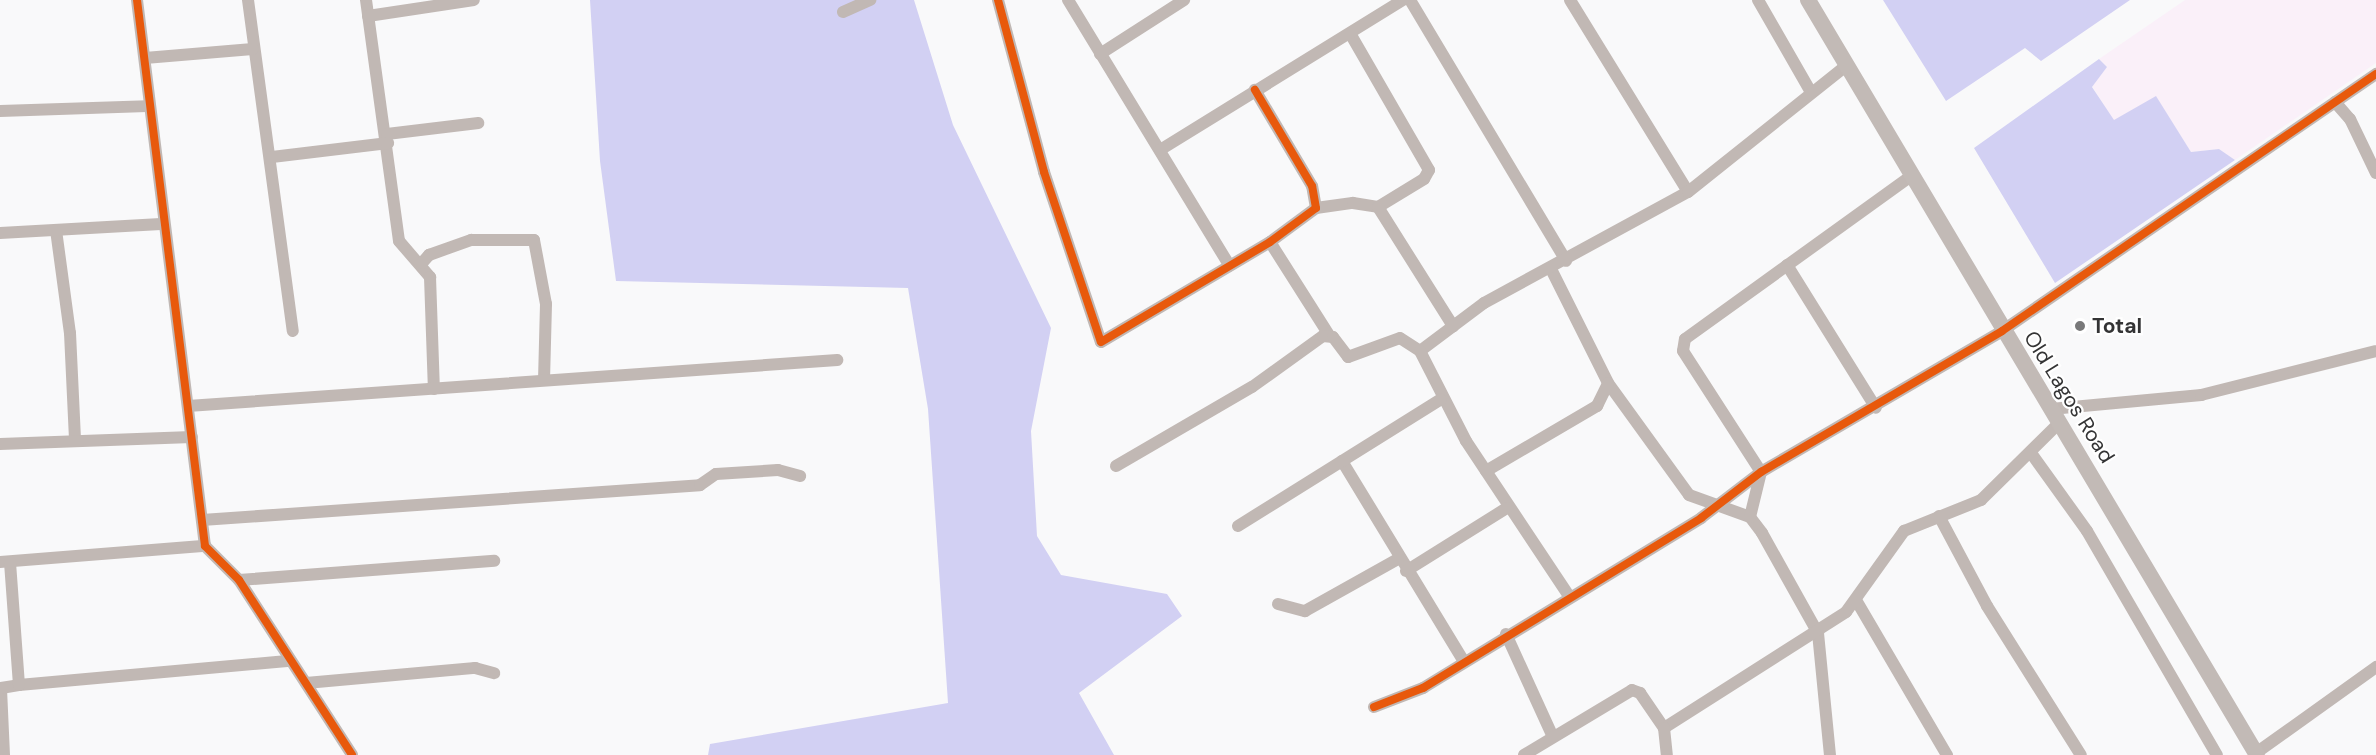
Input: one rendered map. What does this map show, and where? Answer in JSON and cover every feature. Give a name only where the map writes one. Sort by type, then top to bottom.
[{"type":"main road","name":"Old Lagos Road","points":[[1808,0],[2002,331],[2257,754]]},
{"type":"street","points":[[137,0],[161,224],[188,406],[205,546],[238,580],[352,755]]},
{"type":"street","points":[[248,0],[253,50],[272,157],[293,331]]},
{"type":"street","points":[[366,0],[387,139],[399,241],[422,263],[430,277],[434,389]]},
{"type":"street","points":[[368,16],[474,0]]},
{"type":"street","points":[[843,12],[870,0]]},
{"type":"street","points":[[998,0],[1044,172],[1101,342],[1270,242],[1316,208],[1353,203],[1378,207],[1424,179],[1429,170],[1351,35]]},
{"type":"street","points":[[1068,0],[1230,266]]},
{"type":"street","points":[[1100,54],[1184,0]]},
{"type":"street","points":[[1160,150],[1255,90],[1351,35],[1402,0]]},
{"type":"street","points":[[1410,0],[1566,261]]},
{"type":"street","points":[[1570,0],[1688,192]]},
{"type":"street","points":[[1758,0],[1811,92]]},
{"type":"street","points":[[145,58],[253,50]]},
{"type":"street","points":[[1420,351],[1484,303],[1566,261],[1688,192],[1846,66]]},
{"type":"street","points":[[1374,707],[1423,688],[1463,660],[1713,506],[1761,472],[1876,408],[1961,351],[2002,331],[2376,74]]},
{"type":"street","points":[[1255,90],[1312,186],[1316,208]]},
{"type":"street","points":[[2335,102],[2350,119],[2376,173]]},
{"type":"street","points":[[0,111],[147,106]]},
{"type":"street","points":[[272,157],[478,123]]},
{"type":"street","points":[[1750,517],[1761,472],[1683,345],[1787,265],[1911,176]]},
{"type":"street","points":[[1378,207],[1453,326]]},
{"type":"street","points":[[0,233],[161,224]]},
{"type":"street","points":[[56,230],[69,333],[75,440]]},
{"type":"street","points":[[422,263],[429,255],[471,240],[534,240],[546,304],[544,378]]},
{"type":"street","points":[[1270,242],[1329,335],[1348,357],[1400,339],[1420,351],[1441,399],[1507,508],[1569,596]]},
{"type":"street","points":[[1787,265],[1876,408]]},
{"type":"street","points":[[1551,269],[1608,383],[1689,495],[1713,506],[1750,517],[1818,633],[1830,755]]},
{"type":"street","points":[[1116,466],[1329,335]]},
{"type":"street","points":[[1664,728],[1818,633],[1856,600],[1904,531],[1981,500],[2031,453],[2055,416],[2201,395],[2376,351]]},
{"type":"street","points":[[188,406],[434,389],[544,378],[607,380],[837,360]]},
{"type":"street","points":[[1597,406],[1608,383]]},
{"type":"street","points":[[1238,525],[1441,399]]},
{"type":"street","points":[[1486,471],[1597,406],[1623,404]]},
{"type":"street","points":[[0,444],[192,437]]},
{"type":"street","points":[[2031,453],[2087,531],[2217,755]]},
{"type":"street","points":[[1342,461],[1398,559],[1463,660]]},
{"type":"street","points":[[202,520],[700,485],[717,474],[778,470],[800,476]]},
{"type":"street","points":[[1406,571],[1507,508]]},
{"type":"street","points":[[1939,516],[1988,606],[2081,755]]},
{"type":"street","points":[[19,685],[5,562],[205,546]]},
{"type":"street","points":[[1278,604],[1305,611],[1398,559]]},
{"type":"street","points":[[238,580],[494,561]]},
{"type":"street","points":[[1856,600],[1947,755]]},
{"type":"street","points":[[1506,634],[1553,737]]},
{"type":"street","points":[[4,755],[0,688],[290,661]]},
{"type":"street","points":[[2257,754],[2312,718],[2376,667]]},
{"type":"street","points":[[306,683],[476,668],[494,673]]},
{"type":"street","points":[[1524,755],[1632,690],[1640,693],[1664,728],[1667,755]]},
{"type":"shaded area","points":[[590,0],[914,0],[953,125],[1051,328],[1031,431],[1037,536],[1061,575],[1167,594],[1182,616],[1079,693],[1114,755],[708,755],[710,744],[948,703],[928,409],[908,288],[616,281],[600,161]]},
{"type":"shaded area","points":[[1883,0],[2130,0],[2041,61],[2025,48],[1946,101]]},
{"type":"shaded area","points":[[2185,0],[2376,0],[2376,63],[2235,160],[2219,149],[2191,152],[2156,97],[2114,121],[2092,86],[2107,67],[2099,59]]},
{"type":"shaded area","points":[[2099,59],[2107,67],[2092,87],[2114,120],[2156,96],[2191,152],[2219,149],[2235,160],[2055,283],[1974,148]]},
{"type":"cycle path","points":[[137,0],[205,546],[239,580],[352,755]]},
{"type":"cycle path","points":[[998,0],[1044,172],[1101,342],[1270,242],[1316,208],[1312,186],[1255,90]]},
{"type":"cycle path","points":[[1374,707],[1423,688],[1701,518],[1761,472],[2002,331],[2376,74]]},
{"type":"place","name":"Total","points":[[2080,326]]}]
